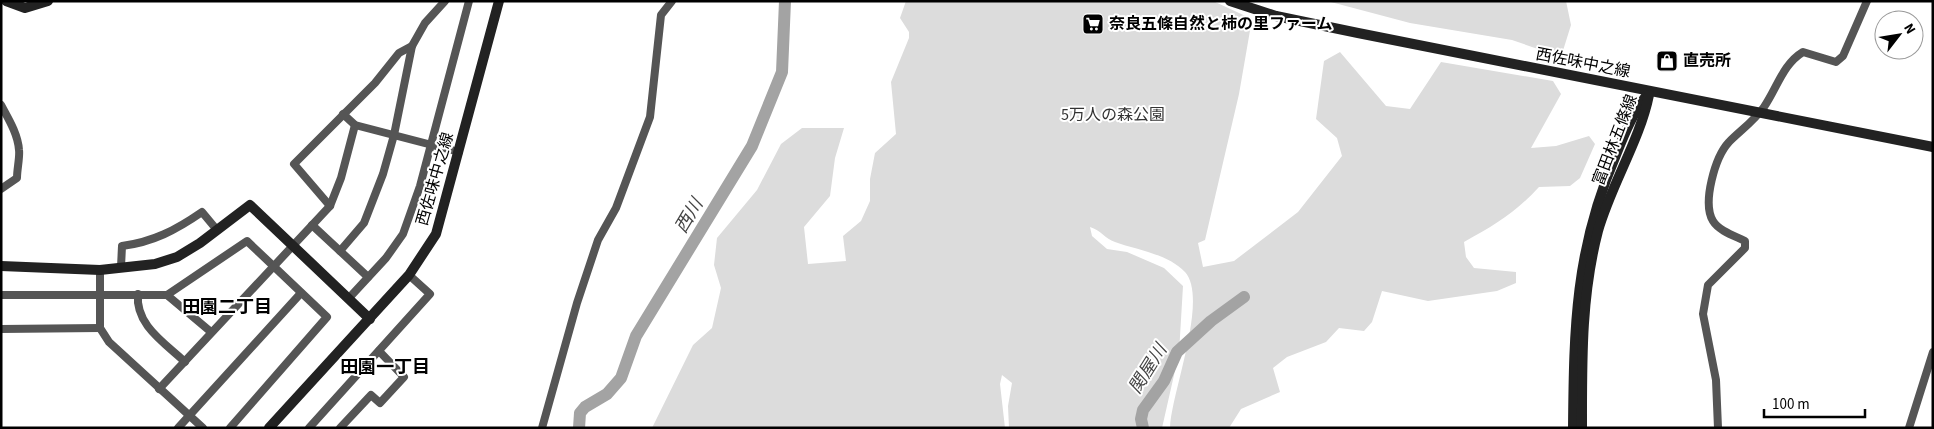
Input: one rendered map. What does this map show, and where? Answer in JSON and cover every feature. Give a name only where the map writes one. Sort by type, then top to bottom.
[{"type":"main road","points":[[6,1],[25,8],[48,1]]},
{"type":"main road","name":"西佐味中之線","points":[[269,428],[409,275],[436,234],[499,1]]},
{"type":"main road","name":"西佐味中之線","points":[[1230,1],[1276,16],[1933,148]]},
{"type":"main road","name":"富田林五條線","points":[[1573,428],[1576,308],[1589,230],[1601,188],[1635,110],[1649,92]]},
{"type":"main road","name":"富田林五條線","points":[[1582,428],[1582,335],[1588,282],[1598,231],[1615,180],[1645,113],[1649,92]]},
{"type":"main road","points":[[1,266],[100,270],[155,264],[177,257],[250,205],[370,319]]},
{"type":"street","points":[[340,251],[364,222],[383,174],[394,135],[412,46],[425,23],[445,1]]},
{"type":"street","points":[[349,298],[386,258],[403,234],[420,186],[469,1]]},
{"type":"street","points":[[542,428],[577,303],[598,240],[616,208],[650,117],[661,15],[672,1]]},
{"type":"street","points":[[1718,428],[1716,380],[1703,314],[1708,285],[1745,248],[1745,240],[1724,230],[1713,222],[1708,209],[1708,198],[1720,158],[1728,144],[1753,120],[1765,105],[1792,59],[1803,52],[1836,62],[1843,56],[1867,1]]},
{"type":"street","points":[[330,206],[294,164],[375,83],[399,53],[412,46]]},
{"type":"street","points":[[1,105],[12,124],[20,151],[17,160],[17,178],[1,189]]},
{"type":"street","points":[[343,114],[355,125],[458,152]]},
{"type":"street","points":[[159,389],[330,206],[341,178],[355,125]]},
{"type":"street","points":[[121,267],[122,246],[141,244],[165,236],[202,212],[217,230]]},
{"type":"street","points":[[312,225],[368,278]]},
{"type":"street","points":[[1,295],[167,295],[247,240],[327,317],[230,428]]},
{"type":"street","points":[[100,270],[100,328],[109,342],[203,428]]},
{"type":"street","points":[[311,427],[430,294],[409,275]]},
{"type":"street","points":[[178,428],[301,293]]},
{"type":"street","points":[[138,294],[136,307],[143,322],[186,362]]},
{"type":"street","points":[[167,295],[212,332]]},
{"type":"street","points":[[1,329],[100,328]]},
{"type":"street","points":[[340,428],[371,395],[380,403],[404,377],[379,352]]},
{"type":"street","points":[[1909,428],[1933,352]]},
{"type":"green space","name":"5万人の森公園","points":[[906,1],[1213,1],[1252,19],[1239,94],[1205,240],[1198,243],[1203,267],[1234,261],[1298,212],[1342,156],[1337,138],[1316,119],[1324,61],[1340,52],[1386,106],[1410,109],[1441,62],[1553,81],[1561,94],[1531,148],[1556,146],[1589,136],[1595,144],[1580,178],[1570,186],[1539,187],[1504,218],[1464,242],[1466,257],[1474,268],[1516,272],[1516,283],[1497,291],[1428,301],[1382,291],[1372,322],[1364,331],[1339,328],[1326,342],[1287,357],[1273,368],[1280,392],[1241,409],[1229,428],[1170,428],[1191,324],[1193,303],[1191,285],[1185,272],[1170,261],[1152,253],[1112,241],[1090,227],[1092,236],[1107,249],[1127,252],[1164,268],[1183,286],[1179,353],[1162,428],[1009,428],[1008,406],[1012,383],[1002,375],[1000,384],[1005,428],[652,428],[693,345],[712,328],[721,288],[714,265],[717,238],[757,190],[781,144],[802,128],[844,128],[835,158],[830,196],[804,227],[808,264],[846,261],[843,236],[861,221],[870,201],[870,179],[875,153],[896,134],[891,82],[909,38],[909,32],[900,18]]},
{"type":"green space","points":[[1327,1],[1566,1],[1571,25],[1561,57],[1512,40],[1410,23]]},
{"type":"waterway","name":"西川","points":[[579,428],[580,413],[585,407],[607,394],[621,378],[636,336],[752,146],[782,72],[785,1]]},
{"type":"waterway","name":"関屋川","points":[[1143,428],[1141,419],[1143,410],[1164,381],[1177,352],[1211,321],[1244,297]]},
{"type":"place","name":"奈良五條自然と柿の里ファーム","points":[[1093,24]]},
{"type":"place","name":"直売所","points":[[1667,61]]},
{"type":"district","name":"田園二丁目","points":[[227,307]]},
{"type":"district","name":"田園一丁目","points":[[385,367]]}]
